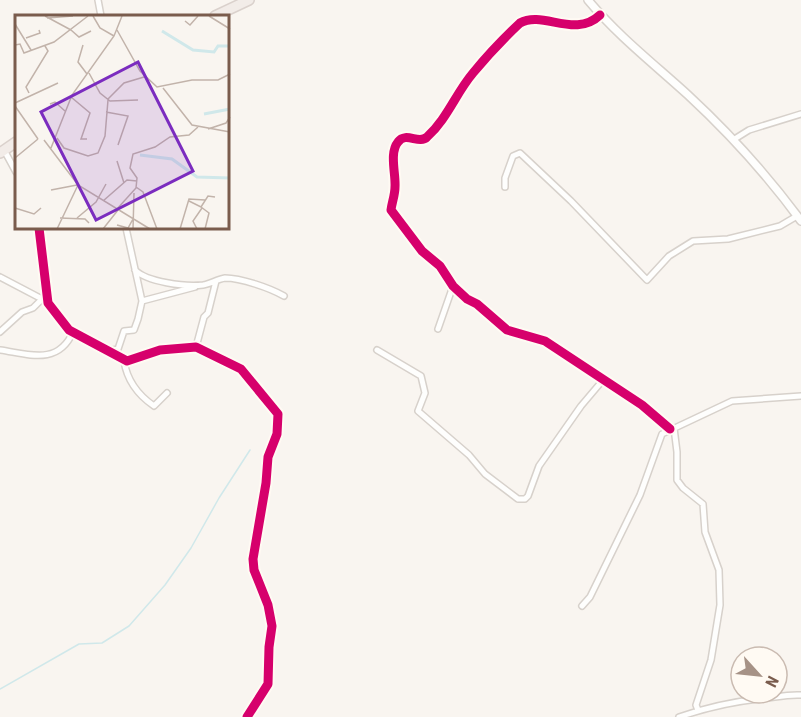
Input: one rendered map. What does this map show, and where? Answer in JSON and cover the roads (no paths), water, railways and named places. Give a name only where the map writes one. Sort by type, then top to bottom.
[{"type":"highway","points":[[217,15],[249,0]]},
{"type":"highway","points":[[2,152],[15,143]]},
{"type":"street","points":[[98,0],[101,15]]},
{"type":"street","points":[[505,187],[513,156],[520,153],[571,201],[647,280],[669,256],[693,241],[728,239],[799,219],[733,140],[698,105],[626,41],[588,0]]},
{"type":"street","points":[[600,15],[592,22],[583,24],[564,25],[534,20],[520,23],[472,74],[451,109],[427,137],[420,140],[405,137],[396,145],[393,214],[422,251],[443,270],[453,286],[507,330],[545,341],[642,405],[672,428],[677,452],[677,480],[683,488],[703,504],[705,532],[720,570],[718,619],[710,664],[696,705],[698,710]]},
{"type":"street","points":[[733,140],[749,130],[801,114]]},
{"type":"street","points":[[2,152],[15,171]]},
{"type":"street","points":[[39,230],[44,299]]},
{"type":"street","points":[[107,351],[118,349],[124,331],[134,330],[142,301],[126,230]]},
{"type":"street","points":[[135,270],[145,277],[204,285]]},
{"type":"street","points":[[0,277],[44,299],[69,330],[124,361],[131,382],[146,401],[154,406],[167,393]]},
{"type":"street","points":[[142,301],[227,278],[284,296]]},
{"type":"street","points":[[196,347],[216,281]]},
{"type":"street","points":[[438,329],[453,286]]},
{"type":"street","points":[[0,332],[2,324],[33,308],[44,299]]},
{"type":"street","points":[[0,350],[24,355],[51,354],[64,347],[73,332]]},
{"type":"street","points":[[124,361],[168,349],[196,347],[241,369],[279,417],[277,434],[268,457],[266,483],[253,559],[254,570],[268,605],[272,626],[269,647],[269,679],[247,717]]},
{"type":"street","points":[[377,350],[421,376],[425,393],[418,411],[468,455],[485,474],[518,499],[525,499],[528,496],[539,466],[581,406],[603,380]]},
{"type":"street","points":[[582,606],[590,597],[639,495],[662,434],[732,401],[801,396]]},
{"type":"street","points":[[679,717],[698,710],[743,700],[787,694],[801,695]]},
{"type":"waterway","points":[[0,689],[79,644],[102,643],[129,626],[165,585],[191,548],[219,498],[250,450]]}]
